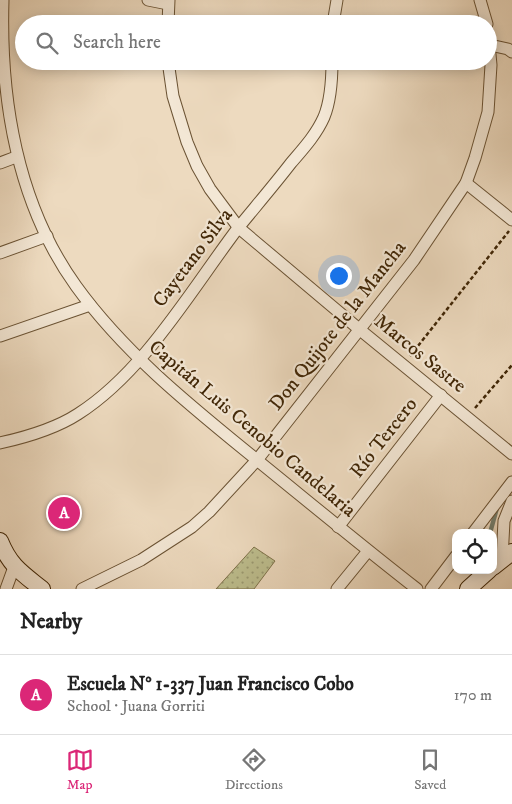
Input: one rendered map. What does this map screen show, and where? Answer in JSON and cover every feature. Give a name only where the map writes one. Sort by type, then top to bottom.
[{"type":"street","name":"Capitán Luis Cenobio Candelaria","points":[[3,0],[2,76],[16,157],[46,236],[64,269],[90,305],[140,360],[207,420],[417,589]]},
{"type":"street","points":[[148,0],[168,2],[168,15]]},
{"type":"street","points":[[334,15],[337,0]]},
{"type":"street","points":[[485,2],[486,15]]},
{"type":"street","points":[[497,47],[512,52]]},
{"type":"street","name":"Marcos Sastre","points":[[169,70],[173,96],[187,142],[197,166],[210,189],[239,228],[512,454]]},
{"type":"street","name":"Cayetano Silva","points":[[0,442],[22,438],[49,429],[78,414],[105,394],[140,360],[239,228],[314,135],[324,116],[329,97],[331,70]]},
{"type":"street","name":"Don Quijote de la Mancha","points":[[82,589],[140,560],[192,527],[209,512],[257,460],[414,260],[466,184],[488,112],[491,70]]},
{"type":"street","points":[[0,162],[16,157]]},
{"type":"street","points":[[466,184],[512,220]]},
{"type":"street","points":[[0,253],[46,236]]},
{"type":"street","points":[[0,336],[90,305]]},
{"type":"street","name":"Río Tercero","points":[[338,527],[441,395]]},
{"type":"street","points":[[477,529],[512,482]]},
{"type":"street","points":[[503,559],[504,522],[512,502]]},
{"type":"street","points":[[0,541],[6,556],[14,567],[42,589]]},
{"type":"street","points":[[337,589],[368,551]]},
{"type":"street","points":[[431,589],[452,561]]},
{"type":"street","points":[[6,589],[14,567]]},
{"type":"street","points":[[468,589],[485,574]]},
{"type":"path","points":[[403,365],[512,227]]},
{"type":"path","points":[[468,417],[512,365]]},
{"type":"green space","points":[[254,547],[275,561],[254,589],[216,589]]},
{"type":"waterway","points":[[491,529],[497,508]]},
{"type":"place","name":"Escuela N° 1-337 Juan Francisco Cobo","points":[[64,513]]}]
